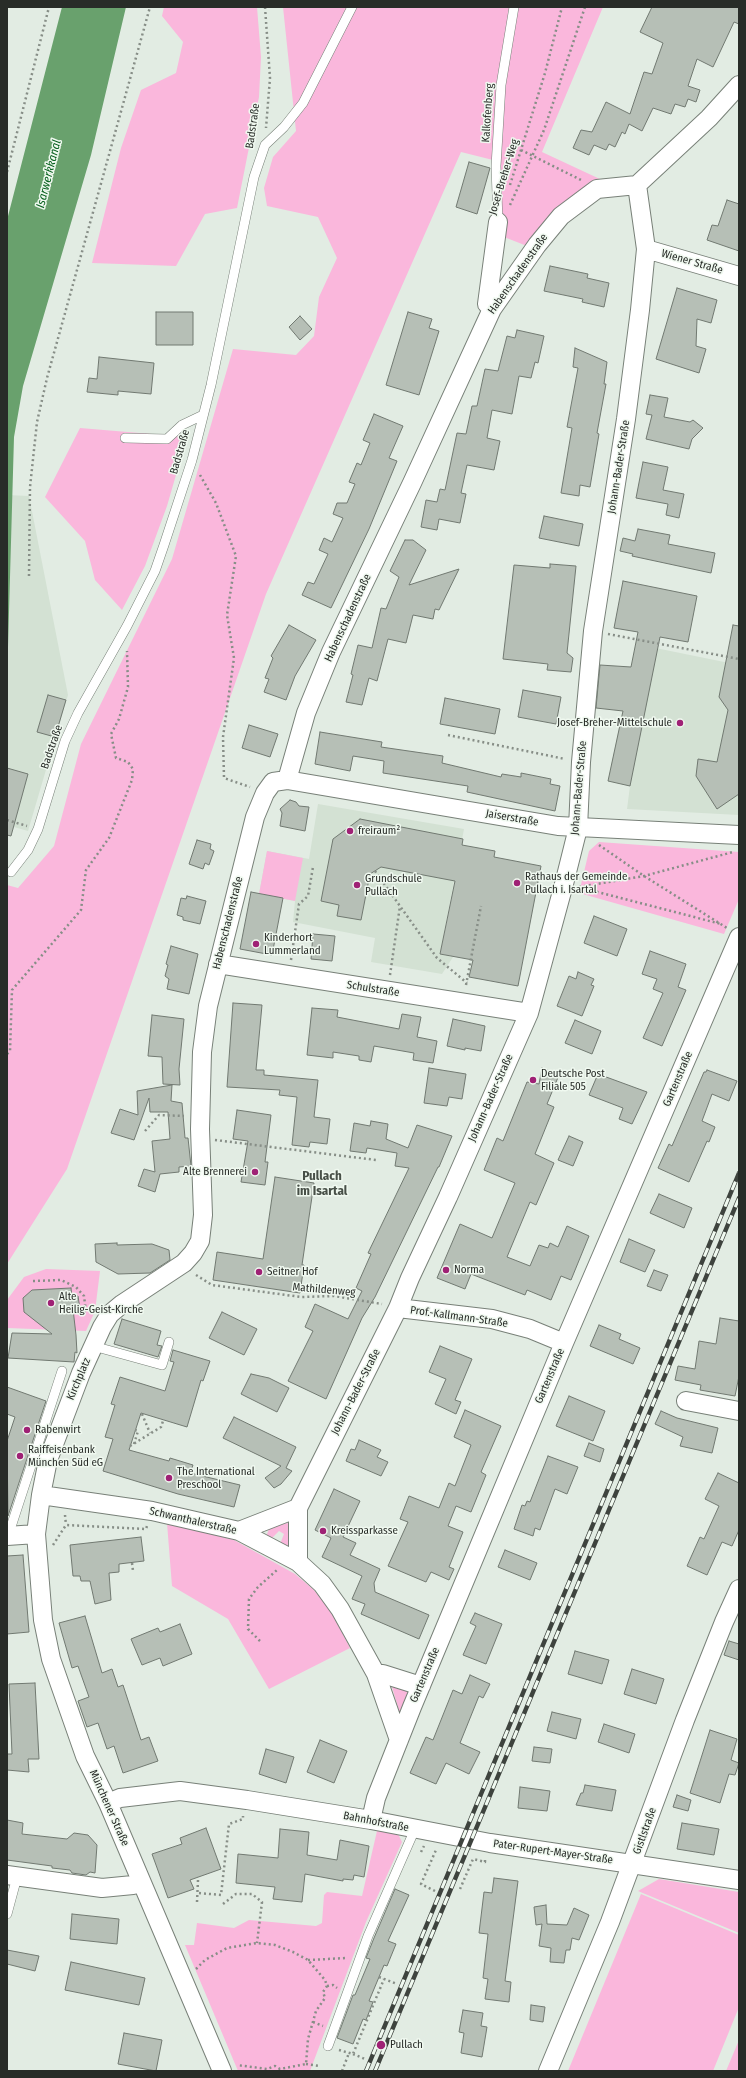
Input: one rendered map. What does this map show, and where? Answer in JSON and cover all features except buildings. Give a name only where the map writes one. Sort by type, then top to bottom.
[{"type":"street","points":[[636,185],[709,118],[739,85]]},
{"type":"street","name":"Habenschadenstraße","points":[[184,1264],[200,1241],[202,1215],[200,1116],[202,1052],[208,1006],[255,818],[265,793],[273,782],[287,780],[306,713],[331,652],[412,483],[492,309],[537,245],[560,216],[598,189],[636,185]]},
{"type":"street","name":"Johann-Bader-Straße","points":[[293,1560],[298,1508],[398,1308],[410,1278],[448,1197],[529,1013],[572,886],[578,828],[581,762],[593,631],[626,419],[646,249],[636,185]]},
{"type":"street","points":[[492,309],[486,304],[498,222]]},
{"type":"street","name":"Wiener Straße","points":[[646,249],[739,276]]},
{"type":"street","name":"Jaiserstraße","points":[[287,780],[578,828],[605,827],[739,835]]},
{"type":"street","name":"Gartenstraße","points":[[371,1820],[376,1798],[421,1686],[564,1343],[739,937]]},
{"type":"street","name":"Schulstraße","points":[[218,964],[529,1013]]},
{"type":"street","name":"Kirchplatz","points":[[36,1534],[41,1495],[48,1460],[62,1420],[93,1346],[110,1314],[184,1264]]},
{"type":"street","name":"Prof.-Kallmann-Straße","points":[[398,1308],[492,1319],[530,1329],[564,1343]]},
{"type":"street","points":[[686,1401],[739,1411]]},
{"type":"street","name":"Schwanthalerstraße","points":[[41,1495],[152,1511],[239,1531],[293,1560],[322,1584],[340,1609],[376,1674],[399,1740]]},
{"type":"street","points":[[239,1531],[298,1508]]},
{"type":"street","points":[[8,1536],[36,1534]]},
{"type":"street","name":"Münchener Straße","points":[[36,1534],[43,1620],[51,1659],[85,1756],[108,1803],[141,1882],[226,2067]]},
{"type":"street","name":"Gistlstraße","points":[[548,2071],[633,1864],[685,1720],[724,1622],[739,1589]]},
{"type":"street","points":[[376,1674],[383,1674],[421,1686]]},
{"type":"street","name":"Bahnhofstraße","points":[[108,1803],[120,1798],[180,1791],[371,1820],[415,1829]]},
{"type":"street","name":"Pater-Rupert-Mayer-Straße","points":[[415,1829],[490,1843],[739,1880]]},
{"type":"street","points":[[12,1876],[102,1888],[133,1885],[141,1882]]},
{"type":"lane","points":[[265,144],[284,127],[303,103],[352,7]]},
{"type":"lane","name":"Kalkofenberg","points":[[498,222],[496,166],[501,84],[514,7]]},
{"type":"lane","name":"Badstraße","points":[[11,872],[28,850],[38,829],[66,741],[78,713],[127,626],[155,571],[192,460],[226,316],[254,177],[265,144]]},
{"type":"lane","points":[[125,438],[167,439],[182,425],[203,415]]},
{"type":"lane","points":[[93,1346],[162,1365],[169,1342]]},
{"type":"lane","points":[[8,1536],[62,1371]]},
{"type":"lane","name":"Bahnhofstraße","points":[[328,2046],[359,1961],[415,1829]]},
{"type":"lane","points":[[7,1914],[12,1876]]},
{"type":"path","points":[[7,172],[49,7]]},
{"type":"path","points":[[29,576],[30,487],[37,422],[46,378],[150,7]]},
{"type":"path","name":"Badstraße","points":[[265,7],[270,78],[265,144]]},
{"type":"path","name":"Josef-Breher-Weg","points":[[509,189],[545,73],[562,7]]},
{"type":"path","name":"Josef-Breher-Weg","points":[[498,222],[514,199],[544,130],[585,7]]},
{"type":"path","points":[[521,150],[598,189]]},
{"type":"path","points":[[192,460],[216,503],[236,556],[227,615],[234,658],[223,737],[224,778],[265,793]]},
{"type":"path","points":[[7,1054],[10,1051],[12,990],[81,910],[86,870],[109,838],[132,780],[133,769],[128,762],[116,758],[111,734],[119,719],[128,687],[127,626]]},
{"type":"path","points":[[593,631],[739,659]]},
{"type":"path","points":[[448,735],[581,762]]},
{"type":"path","points":[[7,820],[30,827]]},
{"type":"path","points":[[594,841],[644,876],[725,925],[739,937]]},
{"type":"path","points":[[572,886],[644,876],[732,853]]},
{"type":"path","points":[[289,976],[299,904],[308,896],[313,867]]},
{"type":"path","points":[[376,871],[437,958],[466,983]]},
{"type":"path","points":[[572,886],[725,925]]},
{"type":"path","points":[[389,979],[400,906]]},
{"type":"path","points":[[463,1002],[481,906]]},
{"type":"path","points":[[144,1131],[159,1115],[200,1116]]},
{"type":"path","points":[[200,1138],[376,1160]]},
{"type":"path","name":"Mathildenweg","points":[[184,1264],[197,1277],[212,1285],[301,1297],[334,1296],[398,1308]]},
{"type":"path","points":[[33,1281],[61,1280],[76,1287],[84,1296],[86,1312]]},
{"type":"path","points":[[142,1414],[150,1433]]},
{"type":"path","points":[[130,1446],[161,1427],[163,1421]]},
{"type":"path","points":[[134,1444],[138,1431],[135,1430]]},
{"type":"path","points":[[38,1558],[46,1557],[66,1524],[146,1529],[152,1511]]},
{"type":"path","points":[[260,1640],[248,1629],[249,1599],[258,1587],[293,1560]]},
{"type":"path","points":[[132,1563],[133,1571]]},
{"type":"path","points":[[199,1893],[221,1895],[229,1824],[243,1819],[247,1800]]},
{"type":"path","points":[[435,1891],[422,1884],[436,1850]]},
{"type":"path","points":[[460,1890],[473,1859]]},
{"type":"path","points":[[197,1902],[199,1893],[198,1880]]},
{"type":"path","points":[[223,1904],[236,1894],[252,1894],[262,1902],[257,1943]]},
{"type":"path","points":[[193,1972],[205,1960],[227,1948],[257,1943],[275,1945],[294,1952],[308,1960],[325,1980],[327,1986],[323,1992],[325,1998],[316,2011],[310,2034],[306,2064]]},
{"type":"path","points":[[308,1960],[349,1958],[359,1961]]},
{"type":"path","points":[[379,1977],[397,1984]]},
{"type":"path","points":[[353,2054],[384,1979]]},
{"type":"path","points":[[328,2046],[349,2055],[353,2054],[366,2059]]},
{"type":"path","points":[[342,2071],[349,2055]]},
{"type":"path","points":[[226,2067],[266,2070],[275,2066],[280,2070],[306,2064],[320,2066]]},
{"type":"shaded area","points":[[164,7],[257,7],[261,57],[259,97],[237,208],[205,214],[176,266],[92,263],[121,148],[141,90],[176,73],[183,42],[162,16]]},
{"type":"shaded area","points":[[283,7],[603,7],[542,152],[602,180],[527,246],[499,235],[501,162],[461,152],[266,594],[67,1169],[7,1264],[7,885],[18,888],[54,846],[81,744],[172,559],[233,349],[296,355],[314,336],[319,297],[337,258],[318,217],[267,206],[264,188],[273,157],[296,131]]},
{"type":"shaded area","points":[[80,428],[187,437],[167,506],[145,566],[122,610],[95,580],[85,541],[45,497]]},
{"type":"shaded area","points":[[7,495],[29,496],[68,695],[28,831],[7,825]]},
{"type":"shaded area","name":"Josef-Breher-Mittelschule","points":[[636,644],[739,665],[739,815],[627,809],[630,786],[608,781]]},
{"type":"shaded area","name":"Grundschule Pullach","points":[[318,804],[464,829],[440,954],[453,957],[442,974],[371,962],[375,938],[293,922],[295,901],[259,894],[267,851],[309,859]]},
{"type":"shaded area","points":[[599,842],[739,852],[739,899],[724,934],[579,893],[589,851]]},
{"type":"shaded area","points":[[267,851],[303,858],[295,901],[259,894]]},
{"type":"shaded area","points":[[46,1269],[100,1271],[95,1311],[86,1331],[7,1328],[7,1300],[24,1277]]},
{"type":"shaded area","points":[[167,1523],[234,1540],[295,1574],[314,1590],[332,1613],[350,1648],[269,1689],[228,1619],[172,1586]]},
{"type":"shaded area","points":[[287,1523],[289,1524],[290,1545],[288,1548],[280,1544],[284,1534],[279,1531],[270,1540],[266,1537],[269,1529]]},
{"type":"shaded area","points":[[390,1680],[411,1686],[400,1714]]},
{"type":"shaded area","points":[[377,1831],[398,1834],[402,1842],[366,1922],[310,2071],[238,2071],[185,1945],[194,1945],[197,1923],[234,1928],[249,1920],[316,1926],[322,1923],[324,1895],[327,1892],[362,1896]]},
{"type":"shaded area","points":[[659,1879],[739,1892],[739,1933],[638,1891]]},
{"type":"shaded area","points":[[641,1894],[739,1935],[739,2007],[713,2071],[568,2071]]},
{"type":"shaded area","points":[[739,2040],[739,2071],[726,2071]]},
{"type":"water","name":"Isarwerkkanal","points":[[62,7],[126,7],[91,155],[23,386],[14,437],[7,682],[7,220]]},
{"type":"railway","points":[[366,2071],[739,1173]]},
{"type":"railway","points":[[375,2071],[739,1198]]},
{"type":"place","name":"Josef-Breher-Mittelschule","points":[[680,723]]},
{"type":"place","name":"freiraum²","points":[[350,831]]},
{"type":"place","name":"Rathaus der Gemeinde Pullach i. Isartal","points":[[517,883]]},
{"type":"place","name":"Grundschule Pullach","points":[[357,885]]},
{"type":"place","name":"Kinderhort Lummerland","points":[[256,944]]},
{"type":"place","name":"Deutsche Post Filiale 505","points":[[533,1080]]},
{"type":"place","name":"Alte Brennerei","points":[[255,1172]]},
{"type":"place","name":"Norma","points":[[446,1270]]},
{"type":"place","name":"Seitner Hof","points":[[259,1272]]},
{"type":"place","name":"Alte Heilig-Geist-Kirche","points":[[51,1303]]},
{"type":"place","name":"Rabenwirt","points":[[27,1430]]},
{"type":"place","name":"Raiffeisenbank München Süd eG","points":[[20,1456]]},
{"type":"place","name":"The International Preschool","points":[[169,1478]]},
{"type":"place","name":"Kreissparkasse","points":[[323,1531]]},
{"type":"place","name":"Pullach","points":[[381,2045]]},
{"type":"district","name":"Pullach im Isartal","points":[[322,1184]]}]
